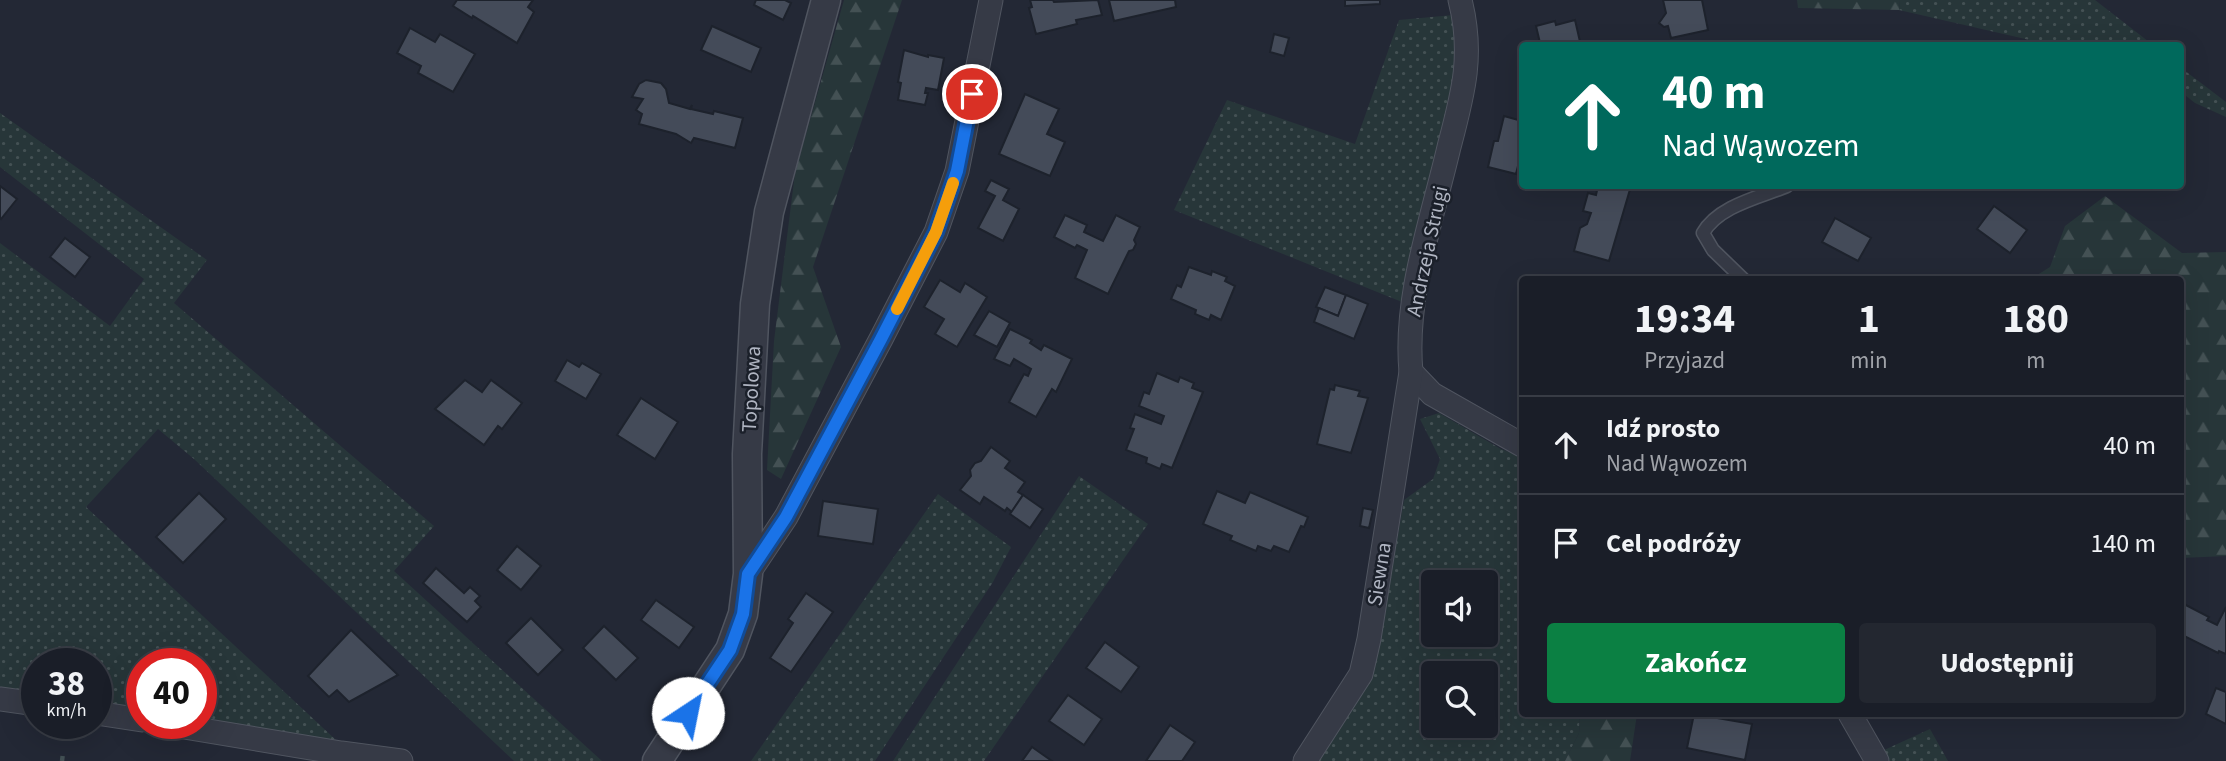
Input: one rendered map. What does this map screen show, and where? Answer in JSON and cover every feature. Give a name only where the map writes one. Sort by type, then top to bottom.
[{"type":"street","name":"Topolowa","points":[[657,761],[730,650],[743,614],[748,574],[747,454],[755,304],[769,212],[826,0]]},
{"type":"street","points":[[748,574],[786,517],[936,232],[957,171],[991,0]]},
{"type":"street","name":"Andrzeja Strugi","points":[[1411,372],[1409,348],[1413,306],[1468,67],[1465,21],[1460,0]]},
{"type":"street","points":[[1411,372],[1432,394],[1519,443]]},
{"type":"street","name":"Siewna","points":[[1305,761],[1361,674],[1369,639],[1411,372]]},
{"type":"street","points":[[0,699],[21,702]]},
{"type":"street","points":[[1852,717],[1877,761]]},
{"type":"street","points":[[217,732],[401,761]]},
{"type":"lane","points":[[1740,276],[1713,250],[1703,233],[1709,222],[1723,213],[1780,189]]},
{"type":"path","points":[[62,761],[63,753]]},
{"type":"green space","points":[[844,0],[902,0],[813,267],[841,347],[781,479],[767,470],[774,341],[795,173]]},
{"type":"green space","points":[[1797,0],[1900,0],[1899,10],[1798,8]]},
{"type":"green space","points":[[1900,0],[2095,0],[2149,42],[2039,42],[1899,10]]},
{"type":"green space","points":[[1453,15],[1456,76],[1402,302],[1174,210],[1227,100],[1355,144],[1399,20]]},
{"type":"green space","points":[[2184,70],[2226,102],[2226,117],[2195,103],[2184,94]]},
{"type":"green space","points":[[0,113],[207,260],[174,303],[434,526],[394,571],[602,761],[514,761],[194,459],[158,429],[86,507],[336,740],[217,722],[217,648],[126,648],[126,709],[112,707],[112,648],[21,648],[21,695],[0,692],[0,243],[110,326],[144,279],[0,167]]},
{"type":"green space","points":[[2105,196],[2182,253],[2226,252],[2226,556],[2184,558],[2184,276],[2035,276],[2050,267],[2065,226]]},
{"type":"green space","points":[[1439,413],[1501,449],[1519,456],[1519,717],[1580,717],[1579,733],[1565,761],[1317,761],[1382,628],[1404,500],[1433,479],[1440,459],[1420,419]]},
{"type":"green space","points":[[1079,476],[1148,524],[984,761],[893,761]]},
{"type":"green space","points":[[938,494],[1011,547],[993,582],[875,761],[751,761]]},
{"type":"green space","points":[[1580,717],[1637,717],[1630,761],[1565,761],[1579,733]]},
{"type":"green space","points":[[1930,729],[1948,761],[1889,761],[1882,751]]},
{"type":"building","points":[[457,0],[533,0],[528,7],[534,12],[517,43],[453,6]]},
{"type":"building","points":[[756,0],[785,0],[791,3],[783,20],[754,5]]},
{"type":"building","points":[[1030,0],[1098,0],[1102,15],[1076,20],[1077,24],[1036,34],[1029,8],[1032,7]]},
{"type":"building","points":[[1109,0],[1175,0],[1176,7],[1114,21]]},
{"type":"building","points":[[1345,0],[1380,0],[1380,4],[1345,6]]},
{"type":"building","points":[[1663,0],[1702,0],[1708,30],[1671,38],[1668,26],[1664,27],[1659,23],[1666,13]]},
{"type":"building","points":[[1575,20],[1580,42],[1540,42],[1536,26],[1555,21],[1556,25]]},
{"type":"building","points":[[712,26],[761,48],[751,72],[701,50]]},
{"type":"building","points":[[410,28],[435,42],[440,34],[475,54],[453,92],[418,73],[421,66],[397,53]]},
{"type":"building","points":[[1274,34],[1289,38],[1284,56],[1270,52]]},
{"type":"building","points":[[904,50],[928,57],[944,58],[938,90],[926,88],[925,93],[928,93],[925,105],[898,100],[901,83],[898,82]]},
{"type":"building","points":[[646,80],[661,83],[666,89],[669,103],[690,109],[692,105],[691,109],[743,118],[735,148],[694,138],[691,143],[676,134],[639,124],[642,114],[636,110],[643,99],[632,97],[639,84]]},
{"type":"building","points":[[1025,94],[1059,109],[1047,134],[1065,142],[1050,176],[999,154]]},
{"type":"building","points":[[1504,116],[1519,120],[1519,162],[1516,174],[1488,167],[1494,141],[1498,141]]},
{"type":"building","points":[[991,180],[1009,189],[1003,200],[1019,209],[1003,241],[978,228],[995,196],[985,191]]},
{"type":"building","points":[[0,186],[17,199],[1,219],[0,218]]},
{"type":"building","points":[[1597,189],[1630,189],[1609,261],[1574,251],[1580,228],[1587,224],[1591,213],[1583,211],[1588,193],[1596,195]]},
{"type":"building","points":[[1994,206],[2027,230],[2010,253],[1977,229]]},
{"type":"building","points":[[1065,215],[1087,225],[1084,232],[1103,241],[1116,215],[1140,227],[1134,240],[1136,244],[1133,250],[1129,251],[1108,294],[1075,278],[1087,250],[1077,245],[1075,248],[1054,237]]},
{"type":"building","points":[[1835,218],[1871,238],[1858,261],[1822,242]]},
{"type":"building","points":[[65,238],[90,257],[75,277],[50,257]]},
{"type":"building","points":[[1189,267],[1211,275],[1212,271],[1227,277],[1225,281],[1235,286],[1221,320],[1211,315],[1209,320],[1195,314],[1196,310],[1171,299],[1177,285],[1181,287]]},
{"type":"building","points":[[940,280],[960,292],[965,283],[987,297],[957,347],[935,334],[944,319],[924,307]]},
{"type":"building","points":[[1325,287],[1346,295],[1338,316],[1316,307]]},
{"type":"building","points":[[1346,295],[1368,304],[1354,339],[1314,322],[1319,308],[1338,316]]},
{"type":"building","points":[[989,311],[1010,323],[997,347],[974,335]]},
{"type":"building","points":[[1010,329],[1032,340],[1030,343],[1041,350],[1044,345],[1072,359],[1056,392],[1052,389],[1036,417],[1009,402],[1024,374],[1028,376],[1031,369],[1014,359],[1010,366],[994,359]]},
{"type":"building","points":[[567,360],[579,367],[582,363],[601,374],[586,399],[555,381]]},
{"type":"building","points":[[1157,373],[1178,382],[1180,377],[1194,383],[1192,388],[1203,392],[1172,468],[1162,464],[1160,469],[1146,463],[1147,458],[1126,450],[1134,429],[1130,428],[1135,414],[1161,424],[1164,416],[1139,406],[1144,392],[1149,394]]},
{"type":"building","points":[[465,380],[482,392],[491,380],[522,403],[502,429],[498,426],[484,445],[435,409]]},
{"type":"building","points":[[1335,385],[1360,391],[1358,396],[1368,398],[1351,453],[1317,444],[1330,389],[1334,390]]},
{"type":"building","points":[[641,398],[678,422],[655,459],[617,435]]},
{"type":"building","points":[[991,447],[1010,461],[1005,468],[1025,482],[1018,492],[1023,495],[1012,512],[1007,508],[1005,511],[984,497],[980,504],[960,490],[971,476],[970,470],[975,463],[981,461]]},
{"type":"building","points":[[1217,491],[1245,503],[1250,492],[1308,517],[1289,552],[1274,546],[1271,551],[1258,546],[1256,551],[1230,540],[1232,536],[1203,524]]},
{"type":"building","points":[[199,493],[226,519],[183,563],[156,537]]},
{"type":"building","points":[[1023,495],[1043,509],[1030,528],[1010,514]]},
{"type":"building","points":[[823,501],[878,509],[873,544],[818,536]]},
{"type":"building","points":[[1363,508],[1373,510],[1369,528],[1360,526]]},
{"type":"building","points":[[517,546],[541,566],[521,590],[497,570]]},
{"type":"building","points":[[436,568],[464,593],[470,587],[480,596],[475,601],[481,607],[467,622],[423,583]]},
{"type":"building","points":[[806,593],[833,612],[791,672],[770,658],[793,623],[788,619]]},
{"type":"building","points":[[656,600],[694,627],[679,648],[641,620]]},
{"type":"building","points":[[2184,604],[2209,617],[2207,620],[2217,625],[2226,607],[2226,654],[2219,651],[2218,653],[2184,636]]},
{"type":"building","points":[[531,618],[563,650],[538,675],[506,643]]},
{"type":"building","points":[[604,626],[638,658],[616,680],[583,648]]},
{"type":"building","points":[[351,630],[398,675],[349,702],[337,690],[329,697],[308,676]]},
{"type":"building","points":[[1105,642],[1139,667],[1121,692],[1086,668]]},
{"type":"building","points":[[2216,688],[2226,692],[2226,724],[2206,714]]},
{"type":"building","points":[[1068,695],[1102,719],[1084,745],[1049,721]]},
{"type":"building","points":[[1693,717],[1711,717],[1752,724],[1745,760],[1687,748]]},
{"type":"building","points":[[1170,725],[1195,742],[1182,761],[1146,761]]},
{"type":"building","points":[[1032,747],[1052,761],[1022,761]]},
{"type":"slow traffic","points":[[897,309],[936,232],[953,183]]},
{"type":"route","points":[[688,713],[730,650],[743,614],[748,574],[780,528],[936,232],[957,171],[972,94]]}]
